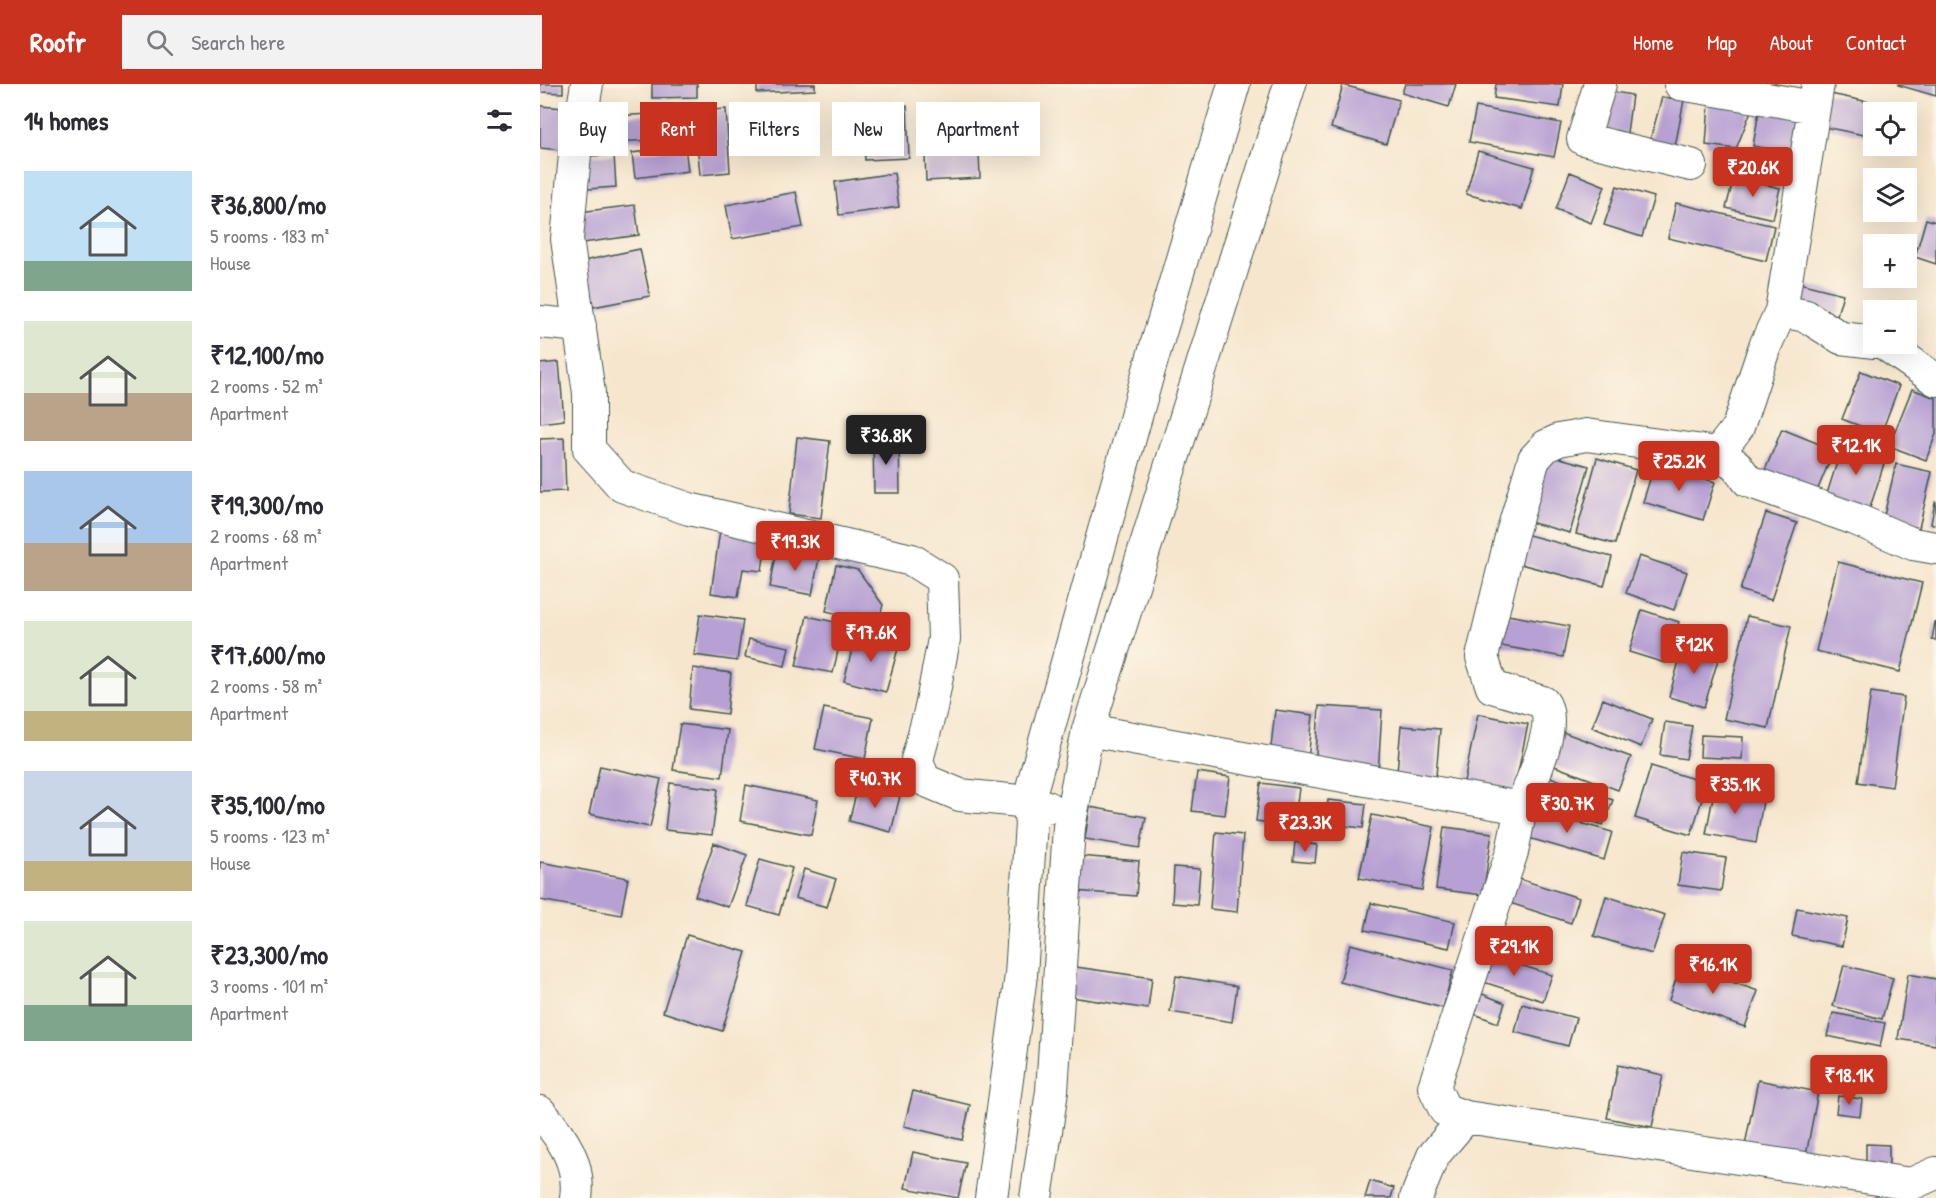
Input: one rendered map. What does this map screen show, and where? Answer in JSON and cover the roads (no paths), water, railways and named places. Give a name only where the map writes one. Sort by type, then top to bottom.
[{"type":"street","points":[[587,84],[575,155],[553,236],[580,327],[589,393],[589,449],[622,486],[689,509],[912,560],[942,579],[944,639],[931,708],[917,760],[924,780],[960,795],[1028,802],[1071,813]]},
{"type":"street","points":[[991,1198],[1022,975],[1031,823],[1028,802],[1149,370],[1234,84]]},
{"type":"street","points":[[1041,1197],[1052,1091],[1071,813],[1088,730],[1290,84]]},
{"type":"street","points":[[1600,84],[1583,139],[1690,165]]},
{"type":"street","points":[[1680,84],[1816,96],[1781,311],[1765,346],[1738,427],[1718,453]]},
{"type":"street","points":[[1781,311],[1806,316],[1841,338],[1863,341]]},
{"type":"street","points":[[540,322],[580,327]]},
{"type":"street","points":[[1899,354],[1936,380]]},
{"type":"street","points":[[1930,1183],[1911,1184],[1466,1117],[1446,1110],[1434,1087],[1512,852],[1521,808],[1546,738],[1550,718],[1548,708],[1543,702],[1492,687],[1482,657],[1511,537],[1534,459],[1546,446],[1559,440],[1586,435],[1718,453],[1736,465],[1748,481],[1855,519],[1913,544],[1936,548]]},
{"type":"street","points":[[1088,730],[1521,808]]},
{"type":"street","points":[[540,1112],[563,1137],[579,1181],[576,1198]]},
{"type":"street","points":[[1416,1198],[1433,1156],[1466,1117]]}]
